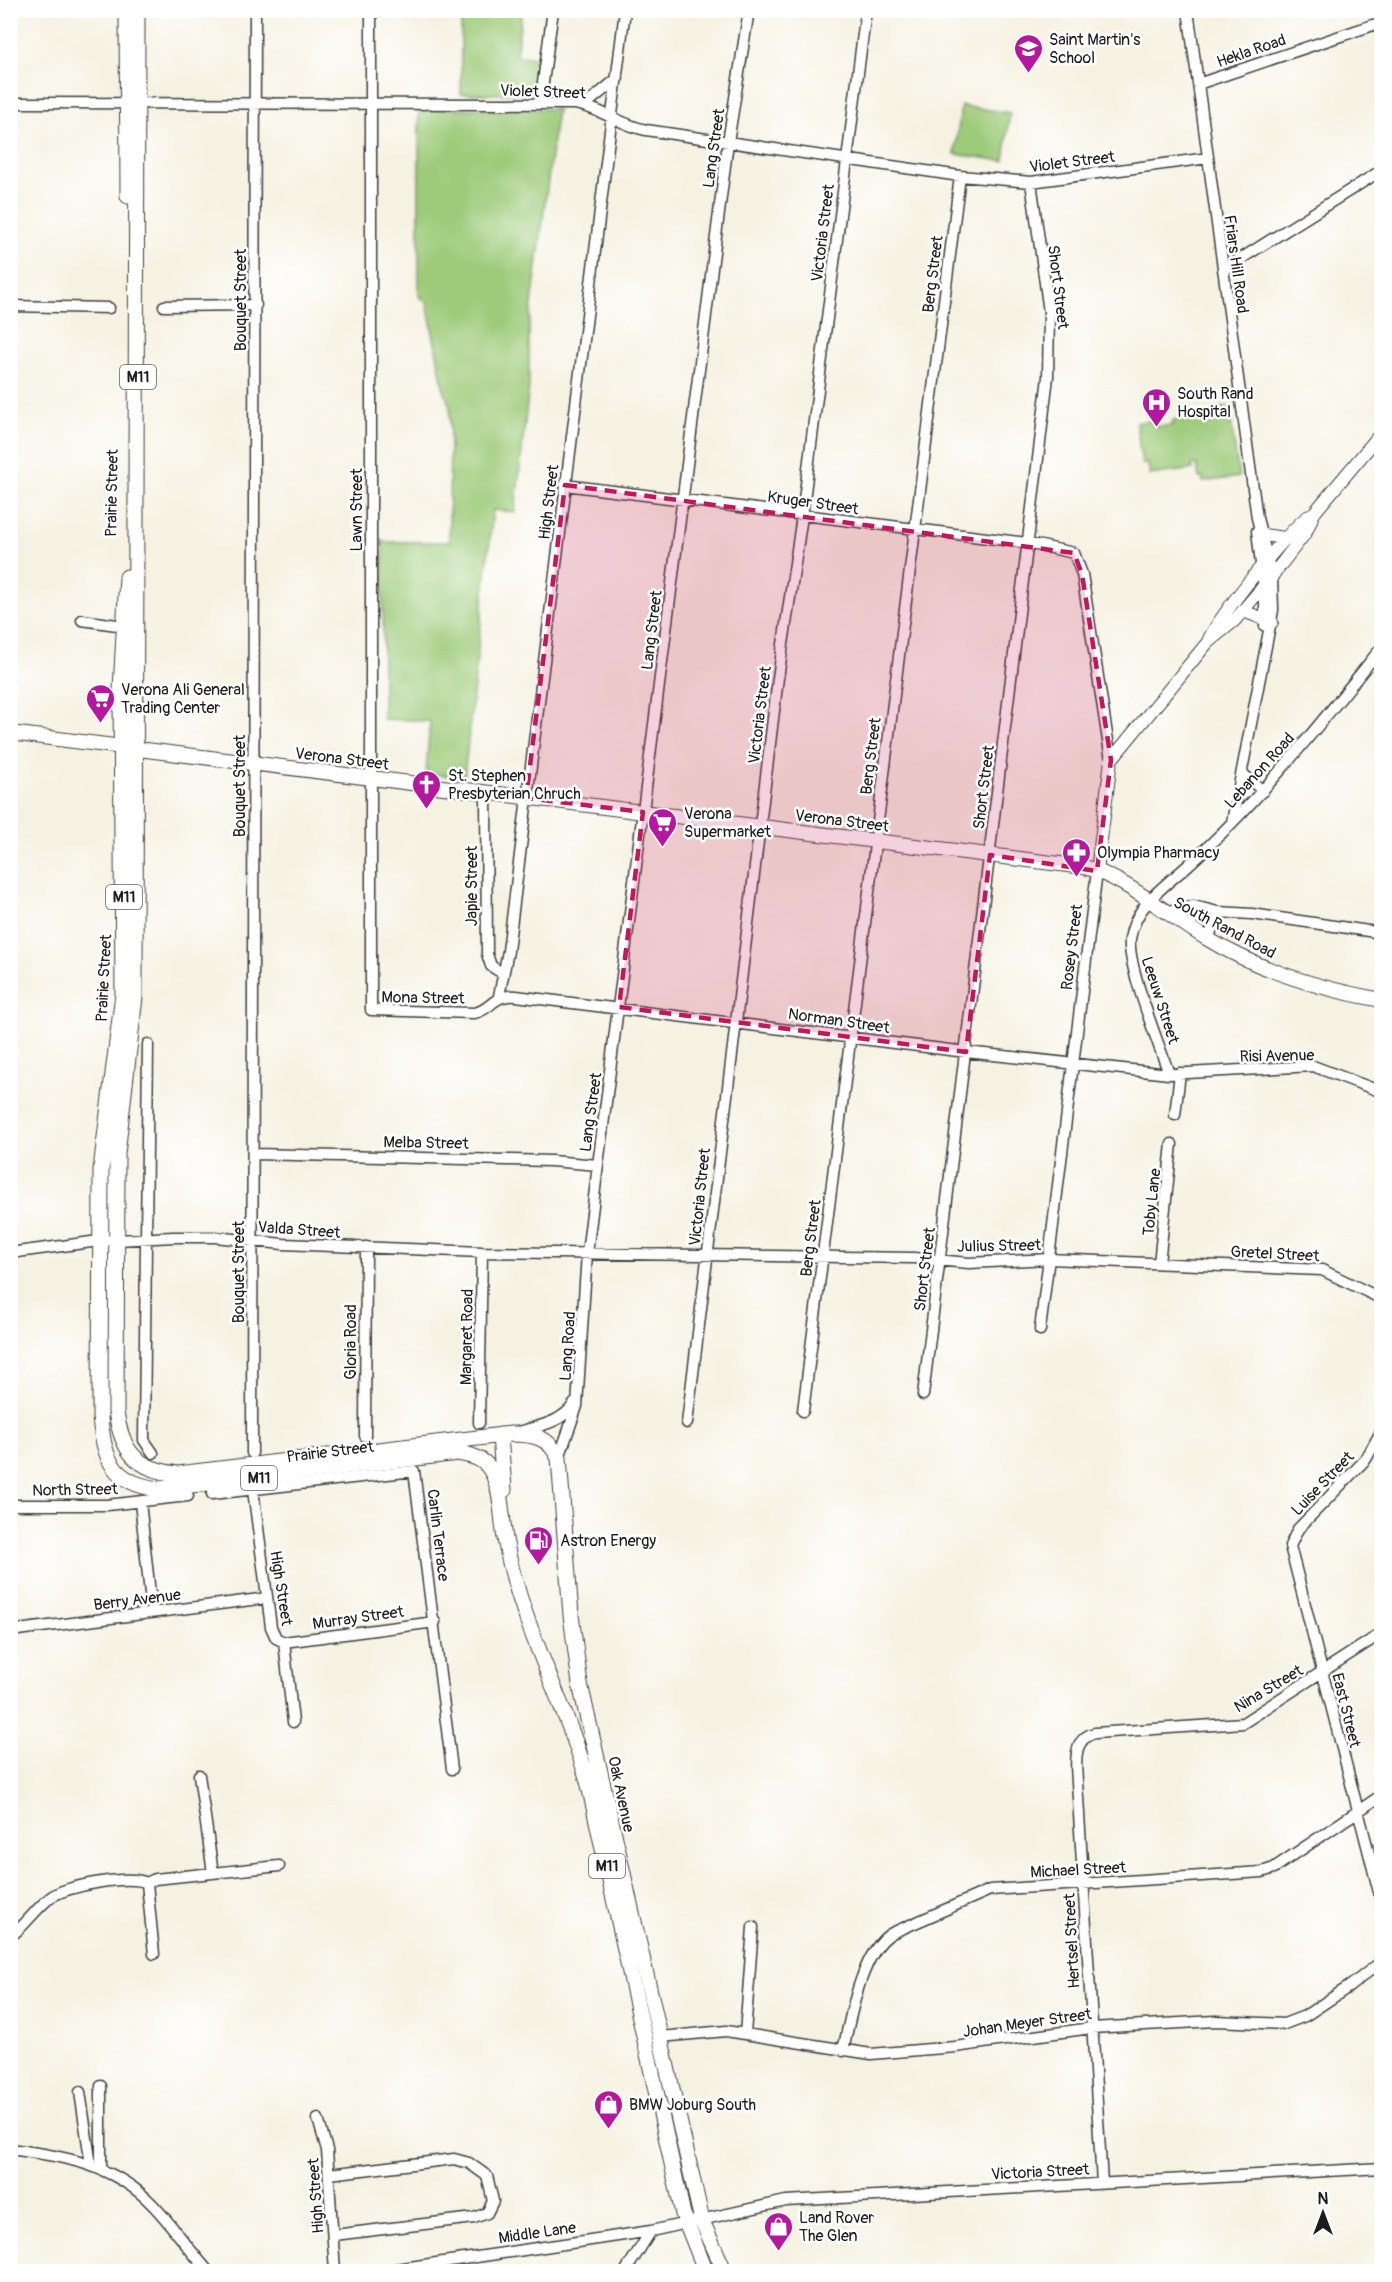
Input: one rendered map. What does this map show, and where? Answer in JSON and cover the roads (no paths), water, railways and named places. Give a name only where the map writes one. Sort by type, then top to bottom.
[{"type":"main road","name":"Prairie Street","points":[[127,10],[131,103],[130,440],[128,568],[124,626],[135,997],[117,1154],[116,1412],[121,1437],[141,1464],[150,1469],[178,1474],[506,1434],[527,1434],[549,1442]]},
{"type":"main road","name":"Prairie Street","points":[[137,10],[131,103],[128,748],[123,994],[101,1169],[99,1241],[101,1440],[111,1464],[128,1481],[158,1490],[458,1453],[478,1458],[490,1469],[498,1491],[501,1516]]},
{"type":"main road","name":"Verona Street","points":[[10,733],[990,855],[1097,871]]},
{"type":"main road","name":"South Rand Road","points":[[1097,871],[1241,958],[1287,976],[1382,1000]]},
{"type":"main road","points":[[501,1516],[505,1497],[506,1434]]},
{"type":"main road","name":"Oak Avenue","points":[[549,1442],[559,1458],[571,1615],[580,1684],[702,2221]]},
{"type":"main road","name":"Oak Avenue","points":[[501,1516],[521,1607],[575,1738],[589,1785],[686,2224]]},
{"type":"main road","name":"M11","points":[[702,2221],[725,2271]]},
{"type":"main road","name":"M11","points":[[686,2224],[705,2271]]},
{"type":"street","name":"Bouquet Street","points":[[252,1453],[255,10]]},
{"type":"street","name":"Lawn Street","points":[[371,10],[371,1010]]},
{"type":"street","points":[[540,104],[552,10]]},
{"type":"street","name":"High Street","points":[[502,995],[501,973],[508,951],[565,485],[614,119],[625,10]]},
{"type":"street","name":"Lang Street","points":[[587,1253],[728,142],[749,10]]},
{"type":"street","name":"Victoria Street","points":[[687,1423],[760,827],[866,10]]},
{"type":"street","name":"Friars Hill Road","points":[[1188,10],[1258,522],[1265,564],[1272,576],[1266,643],[1243,774],[1232,822]]},
{"type":"street","name":"Hekla Road","points":[[1198,84],[1382,22]]},
{"type":"street","points":[[584,105],[598,97],[618,78]]},
{"type":"street","name":"Violet Street","points":[[10,103],[584,105],[639,128],[960,176],[1031,182],[1208,158]]},
{"type":"street","points":[[1223,270],[1382,170]]},
{"type":"street","name":"Berg Street","points":[[803,1411],[960,176]]},
{"type":"street","name":"Short Street","points":[[923,1395],[990,855],[1050,337],[1031,182]]},
{"type":"street","points":[[164,306],[256,305]]},
{"type":"street","points":[[10,306],[109,308]]},
{"type":"street","points":[[1111,760],[1208,642],[1210,634],[1286,538],[1303,519],[1314,513],[1382,432]]},
{"type":"street","name":"Kruger Street","points":[[565,485],[1057,548]]},
{"type":"street","points":[[1208,642],[1217,638],[1243,612],[1313,522],[1314,513]]},
{"type":"street","name":"Friars Hill Road","points":[[1258,522],[1263,535],[1265,564],[1263,586],[1269,621]]},
{"type":"street","points":[[1263,535],[1300,539]]},
{"type":"street","name":"Rosey Street","points":[[1040,1330],[1111,760],[1080,564],[1074,553],[1057,548]]},
{"type":"street","points":[[1243,612],[1269,621]]},
{"type":"street","points":[[82,620],[124,626]]},
{"type":"street","name":"Lebanon Road","points":[[1147,901],[1263,791],[1380,653]]},
{"type":"street","points":[[1243,774],[1263,791]]},
{"type":"street","name":"Japie Street","points":[[486,793],[487,954],[491,966],[501,973]]},
{"type":"street","name":"Leeuw Street","points":[[1147,901],[1131,935],[1130,956],[1174,1074]]},
{"type":"street","points":[[1163,912],[1194,906],[1218,912],[1252,914],[1382,933]]},
{"type":"street","points":[[1208,940],[1218,912]]},
{"type":"street","name":"Mona Street","points":[[371,1010],[474,1013],[482,1011],[502,995]]},
{"type":"street","name":"Norman Street","points":[[502,995],[619,1007],[966,1052],[1174,1074]]},
{"type":"street","points":[[148,1044],[144,1440],[153,1453]]},
{"type":"street","name":"Risi Avenue","points":[[1174,1074],[1313,1066],[1382,1092]]},
{"type":"street","points":[[1174,1074],[1175,1115]]},
{"type":"street","name":"Toby Lane","points":[[1159,1263],[1172,1144]]},
{"type":"street","name":"Melba Street","points":[[254,1154],[551,1161],[598,1165]]},
{"type":"street","name":"Valda Street","points":[[10,1252],[99,1241],[215,1237],[366,1247],[483,1252],[587,1253]]},
{"type":"street","name":"Gloria Road","points":[[364,1436],[366,1247]]},
{"type":"street","name":"Margaret Road","points":[[479,1423],[483,1252]]},
{"type":"street","name":"Julius Street","points":[[587,1253],[940,1260],[986,1263],[1049,1259],[1159,1263]]},
{"type":"street","name":"Lang Road","points":[[506,1434],[565,1416],[578,1398],[587,1253]]},
{"type":"street","name":"Gretel Street","points":[[1159,1263],[1322,1270],[1382,1299]]},
{"type":"street","points":[[559,1458],[578,1398]]},
{"type":"street","name":"Luise Street","points":[[1292,1558],[1290,1546],[1294,1534],[1366,1459],[1382,1430]]},
{"type":"street","name":"Carlin Terrace","points":[[212,1494],[414,1471],[452,1769]]},
{"type":"street","name":"High Street","points":[[253,1490],[272,1632],[276,1638],[284,1642],[292,1722]]},
{"type":"street","points":[[152,1612],[140,1502],[188,1496]]},
{"type":"street","name":"North Street","points":[[10,1505],[140,1502]]},
{"type":"street","name":"East Street","points":[[1292,1558],[1382,1904]]},
{"type":"street","name":"Berry Avenue","points":[[10,1631],[267,1598]]},
{"type":"street","name":"Murray Street","points":[[284,1642],[435,1622]]},
{"type":"street","name":"Nina Street","points":[[1086,1736],[1095,1733],[1243,1723],[1382,1632]]},
{"type":"street","name":"Hertsel Street","points":[[1086,1736],[1078,1746],[1076,1758],[1102,2183]]},
{"type":"street","points":[[199,1775],[213,1873]]},
{"type":"street","name":"Michael Street","points":[[843,2051],[855,2003],[869,1963],[879,1943],[887,1936],[990,1890],[1262,1872],[1274,1868],[1382,1795]]},
{"type":"street","points":[[10,1937],[48,1899],[64,1890],[132,1880],[147,1883],[155,1879],[279,1866]]},
{"type":"street","points":[[147,1883],[154,1954]]},
{"type":"street","points":[[745,2034],[753,1927]]},
{"type":"street","name":"Johan Meyer Street","points":[[660,2037],[714,2031],[871,2054],[935,2049],[1091,2028],[1216,2021],[1288,2023],[1299,2019],[1350,1986],[1382,1961]]},
{"type":"street","points":[[96,2167],[101,2086]]},
{"type":"street","points":[[80,2092],[96,2167]]},
{"type":"street","name":"High Street","points":[[318,2119],[326,2140],[335,2271]]},
{"type":"street","points":[[10,2149],[72,2158],[96,2167],[139,2192],[153,2205],[209,2271]]},
{"type":"street","points":[[329,2174],[460,2159],[487,2176],[493,2201],[487,2213],[474,2218],[334,2235]]},
{"type":"street","name":"Victoria Street","points":[[702,2221],[786,2201],[1382,2168]]},
{"type":"street","name":"Middle Lane","points":[[376,2271],[651,2231],[702,2221]]},
{"type":"street","points":[[624,2271],[651,2231]]},
{"type":"street","points":[[623,2235],[636,2253]]},
{"type":"place","name":"Saint Martin's School","points":[[1028,74]]},
{"type":"place","name":"South Rand Hospital","points":[[1156,428]]},
{"type":"place","name":"Verona Ali General Trading Center","points":[[100,724]]},
{"type":"place","name":"St. Stephen Presbyterian Chruch","points":[[427,810]]},
{"type":"place","name":"Verona Supermarket","points":[[663,848]]},
{"type":"place","name":"Olympia Pharmacy","points":[[1076,878]]},
{"type":"place","name":"Astron Energy","points":[[539,1566]]},
{"type":"place","name":"BMW Joburg South","points":[[608,2130]]},
{"type":"place","name":"Land Rover The Glen","points":[[778,2252]]}]
